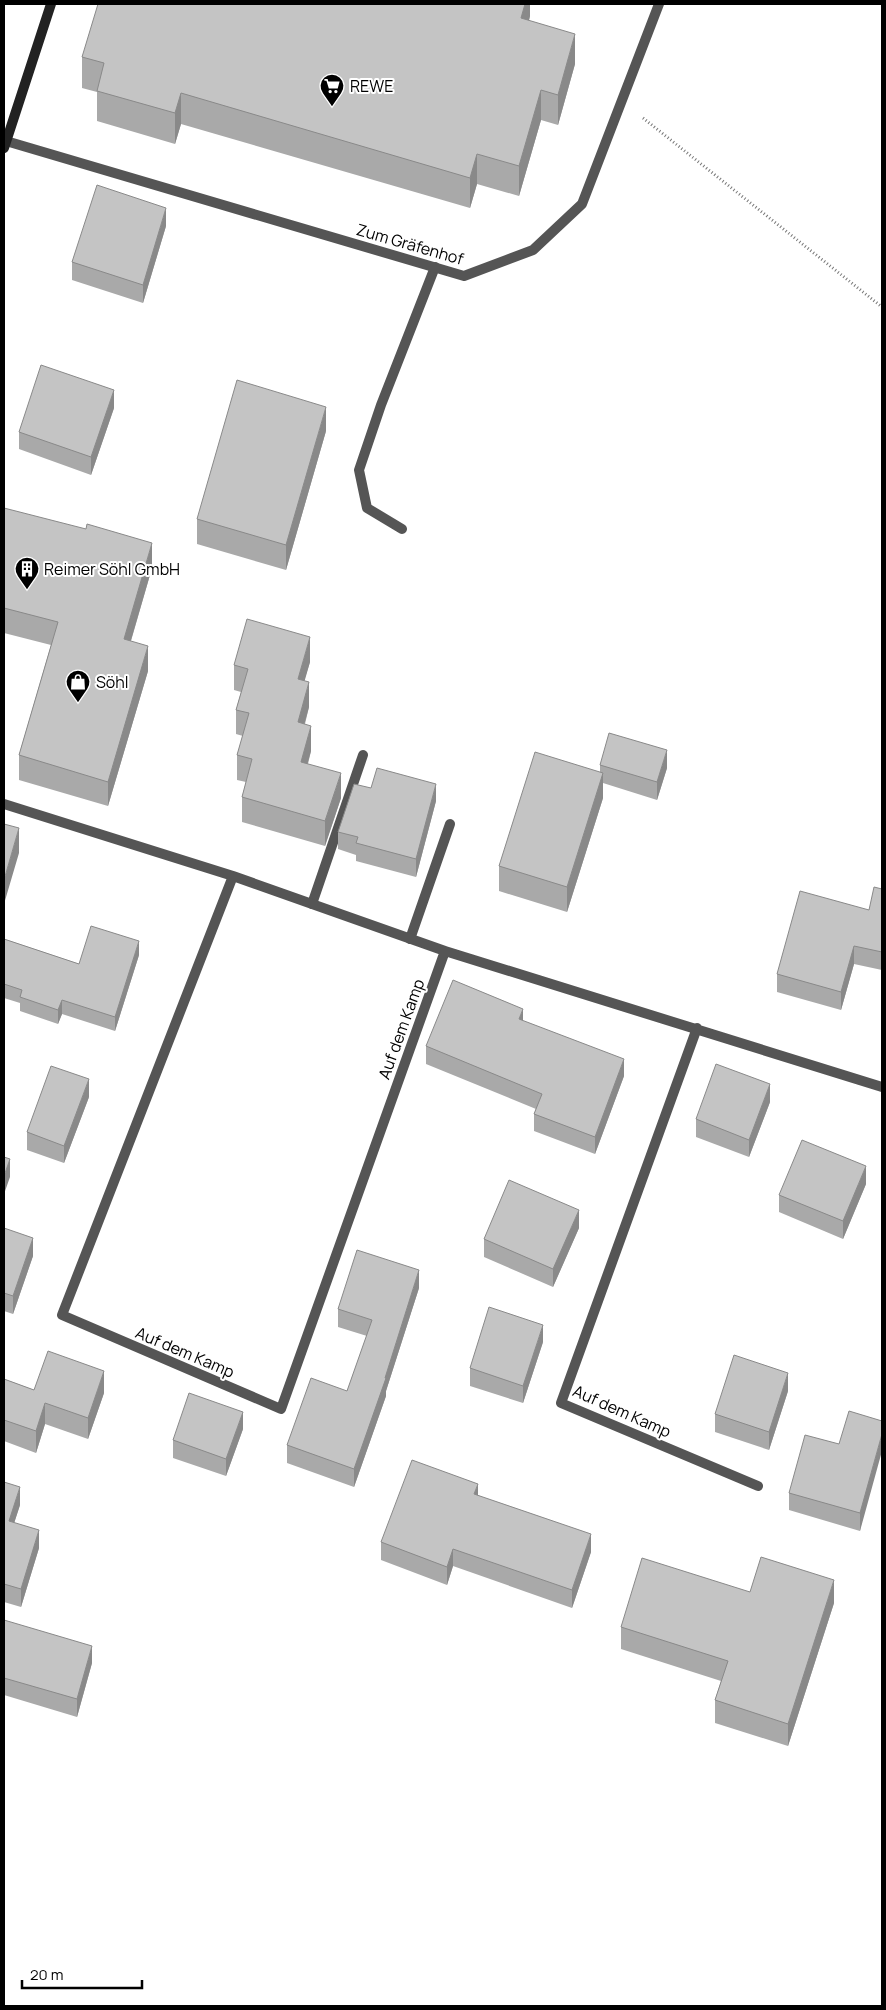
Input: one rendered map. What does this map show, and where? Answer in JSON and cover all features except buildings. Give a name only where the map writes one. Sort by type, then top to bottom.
[{"type":"main road","points":[[4,143],[51,4]]},
{"type":"street","name":"Zum Gräfenhof","points":[[4,143],[464,276],[533,250],[582,204],[659,4]]},
{"type":"street","points":[[402,529],[367,508],[359,470],[381,405],[435,267]]},
{"type":"street","points":[[312,904],[363,755]]},
{"type":"street","points":[[4,804],[234,876],[445,951],[882,1087]]},
{"type":"street","points":[[410,939],[450,824]]},
{"type":"street","name":"Auf dem Kamp","points":[[234,876],[62,1315],[281,1409],[445,951]]},
{"type":"street","name":"Auf dem Kamp","points":[[697,1028],[561,1404],[758,1486]]},
{"type":"path","points":[[622,102],[882,306]]},
{"type":"place","name":"REWE","points":[[332,107]]},
{"type":"place","name":"Reimer Söhl GmbH","points":[[27,590]]},
{"type":"place","name":"Söhl","points":[[78,703]]}]
